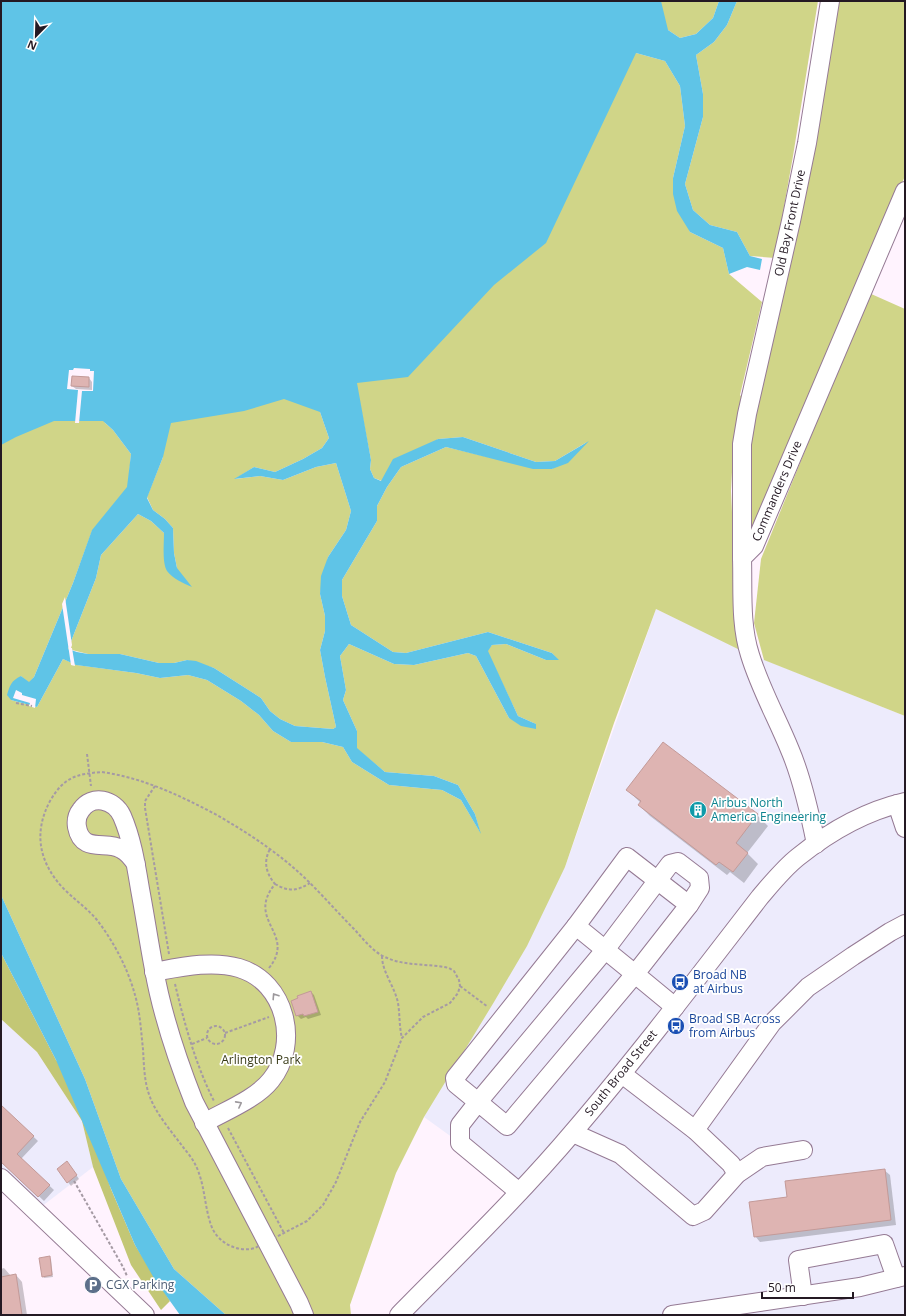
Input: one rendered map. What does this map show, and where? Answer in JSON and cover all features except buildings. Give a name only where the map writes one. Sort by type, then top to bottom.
[{"type":"street","name":"Old Bay Front Drive","points":[[742,558],[742,444],[747,414],[807,143],[830,1]]},
{"type":"street","name":"Commanders Drive","points":[[742,558],[754,546],[905,191]]},
{"type":"street","points":[[742,558],[743,624],[750,654],[791,751],[810,813],[816,844]]},
{"type":"street","points":[[136,864],[130,855],[121,848],[112,846],[95,846],[88,843],[80,836],[76,823],[79,813],[85,805],[98,800],[108,801],[120,812],[126,826],[136,864],[163,970],[162,1008],[184,1077],[204,1122],[304,1311]]},
{"type":"street","points":[[901,803],[905,828]]},
{"type":"street","name":"South Broad Street","points":[[399,1315],[519,1192],[573,1133],[622,1074],[760,896],[778,875],[798,857],[839,828],[865,816],[901,803]]},
{"type":"street","points":[[519,1192],[460,1143],[460,1125],[478,1102],[605,950],[658,881],[670,864],[678,862],[699,878],[700,888],[689,905],[635,974],[507,1126],[478,1102],[456,1084],[455,1078],[576,926],[627,857],[658,881],[689,905]]},
{"type":"street","points":[[695,1130],[772,1023],[808,987],[853,956],[905,924]]},
{"type":"street","points":[[576,926],[675,1007]]},
{"type":"street","points":[[163,970],[210,965],[225,965],[240,968],[252,974],[267,985],[276,997],[282,1009],[286,1034],[286,1046],[278,1070],[260,1091],[204,1122]]},
{"type":"street","points":[[622,1074],[695,1130],[731,1164],[737,1174]]},
{"type":"street","points":[[573,1133],[620,1154],[694,1216],[704,1211],[737,1174],[762,1156],[803,1150]]},
{"type":"street","points":[[1,1178],[145,1315]]},
{"type":"street","points":[[672,1315],[860,1288],[900,1277],[884,1244],[798,1260],[803,1296]]},
{"type":"street","points":[[413,1315],[422,1291]]},
{"type":"path","points":[[16,702],[32,706]]},
{"type":"path","points":[[87,754],[93,801]]},
{"type":"path","points":[[102,772],[155,786],[183,797],[254,837],[310,883],[363,939],[382,956],[406,963],[449,968],[457,975],[460,986],[455,998],[450,1003],[423,1017],[402,1038],[385,1082],[360,1122],[336,1182],[328,1198],[320,1208],[307,1220],[255,1248],[247,1250],[232,1247],[216,1234],[211,1226],[204,1187],[195,1163],[173,1133],[150,1097],[146,1085],[136,997],[130,980],[104,930],[84,906],[64,889],[52,874],[46,860],[40,837],[40,826],[43,815],[56,791],[69,779],[89,773],[102,772]]},
{"type":"path","points":[[155,786],[145,801],[145,808],[163,970],[179,1002],[208,1090],[284,1233]]},
{"type":"path","points":[[270,849],[266,860],[267,870],[269,876],[275,884],[282,888],[293,890],[302,888],[310,883]]},
{"type":"path","points":[[266,972],[274,962],[278,949],[278,942],[266,914],[264,905],[266,897],[275,884]]},
{"type":"path","points":[[382,956],[382,963],[398,1003],[402,1038]]},
{"type":"path","points":[[460,986],[488,1007]]},
{"type":"path","points":[[213,1026],[222,1028],[225,1033],[222,1042],[217,1044],[211,1043],[207,1038],[207,1032],[213,1026]]},
{"type":"path","points":[[192,1044],[207,1038]]},
{"type":"path","points":[[74,1181],[123,1267],[129,1281]]},
{"type":"shaded area","points":[[656,609],[750,654],[905,716],[905,1315],[412,1315],[518,1192],[460,1143],[424,1117],[565,867]]},
{"type":"shaded area","points":[[1,1019],[37,1052],[82,1121],[93,1167],[41,1207],[1,1170]]},
{"type":"green space","name":"Arlington Park","points":[[472,1],[719,1],[713,18],[696,34],[680,38],[668,30],[636,53],[665,61],[680,86],[685,126],[673,178],[690,232],[723,248],[729,274],[762,302],[740,395],[743,399],[733,453],[731,491],[735,576],[742,651],[656,609],[614,723],[565,867],[527,946],[424,1117],[396,1173],[350,1305],[351,1315],[226,1315],[174,1269],[121,1179],[85,1079],[1,895],[1,206]],"holes":[[[356,383],[371,460],[370,469],[374,478],[382,481],[438,439],[463,437],[536,462],[555,461],[587,442],[552,469],[492,458],[446,447],[401,467],[387,487],[377,506],[377,521],[342,580],[342,596],[351,625],[393,652],[406,653],[488,632],[552,653],[558,660],[546,660],[506,644],[492,645],[487,651],[518,716],[536,724],[509,718],[476,656],[468,653],[414,665],[394,664],[349,644],[340,656],[346,690],[343,700],[357,731],[356,748],[385,772],[434,776],[458,785],[475,814],[480,832],[461,800],[442,790],[389,785],[352,762],[343,747],[322,742],[291,742],[273,731],[259,715],[241,701],[207,680],[188,675],[160,678],[136,673],[77,665],[63,659],[37,707],[11,700],[21,676],[29,683],[34,677],[73,583],[92,531],[128,487],[131,454],[113,430],[104,422],[163,457],[147,497],[153,510],[165,519],[173,528],[174,553],[177,568],[164,556],[164,533],[151,521],[138,514],[101,555],[96,578],[68,649],[88,654],[120,654],[159,663],[174,663],[187,660],[214,668],[261,698],[270,711],[280,719],[295,726],[333,729],[336,727],[320,650],[325,631],[325,616],[320,594],[328,557],[346,530],[351,511],[336,463],[316,467],[283,480],[260,476],[235,479],[254,467],[275,472],[322,448],[329,438],[320,412]]]},
{"type":"green space","points":[[737,1],[818,1],[775,258],[750,256],[737,232],[710,225],[693,210],[685,184],[703,117],[703,94],[696,55],[714,42],[727,25]]},
{"type":"green space","points":[[834,1],[905,1],[905,176],[753,536],[747,521],[747,445]]},
{"type":"green space","points":[[869,293],[905,309],[905,716],[764,660],[754,623],[761,559]]},
{"type":"green space","points":[[1,953],[56,1060],[73,1082],[111,1189],[135,1245],[170,1301],[161,1310],[131,1265],[93,1167],[82,1121],[37,1052],[1,1019]]},
{"type":"water","points":[[1,1],[661,1],[668,30],[680,38],[696,34],[713,18],[719,1],[737,1],[727,25],[714,42],[696,55],[703,94],[703,117],[685,184],[693,210],[710,225],[737,232],[750,256],[762,259],[760,270],[747,267],[729,274],[723,248],[690,232],[677,211],[673,194],[673,178],[685,126],[680,86],[665,61],[636,53],[546,243],[494,285],[408,377],[357,383],[371,460],[370,469],[374,478],[381,481],[393,459],[438,439],[463,437],[536,462],[555,461],[589,441],[568,463],[552,469],[533,469],[446,447],[401,467],[387,487],[377,506],[377,521],[342,580],[342,596],[351,625],[393,652],[406,653],[488,632],[552,653],[559,660],[546,660],[506,644],[492,645],[488,651],[518,716],[536,724],[536,729],[521,726],[509,718],[476,656],[468,653],[414,665],[394,664],[349,644],[340,656],[346,690],[343,700],[357,731],[357,748],[385,772],[434,776],[458,785],[475,814],[481,834],[461,800],[442,790],[389,785],[352,762],[343,747],[322,742],[291,742],[273,731],[259,715],[241,701],[207,680],[188,675],[160,678],[136,673],[76,665],[63,659],[37,707],[11,700],[7,695],[13,682],[21,676],[29,682],[34,677],[73,583],[92,530],[127,487],[131,454],[113,430],[103,421],[54,421],[1,445]],"holes":[[[284,399],[320,412],[329,438],[322,448],[275,472],[254,467],[234,479],[260,476],[283,480],[316,467],[336,463],[351,511],[346,530],[328,557],[321,576],[320,594],[325,616],[325,631],[320,650],[336,727],[333,729],[295,726],[280,719],[270,711],[261,698],[214,668],[196,661],[187,660],[174,663],[159,663],[120,654],[88,654],[68,649],[96,578],[101,555],[138,514],[151,521],[164,533],[165,567],[169,574],[175,579],[192,587],[177,568],[174,553],[173,528],[165,519],[153,510],[147,498],[163,457],[171,423],[244,411]]]},
{"type":"water","points":[[1,895],[85,1079],[121,1179],[174,1269],[226,1315],[180,1315],[155,1280],[135,1245],[56,1060],[1,953]]},
{"type":"pier","points":[[74,368],[90,369],[90,371],[94,371],[93,391],[82,391],[79,423],[75,423],[78,390],[67,389],[69,370],[73,370]]},
{"type":"pier","points":[[65,597],[72,645],[71,648],[75,666],[71,665],[62,604]]},
{"type":"pier","points":[[16,690],[22,693],[22,695],[36,699],[35,708],[29,706],[30,703],[13,698]]},
{"type":"place","name":"Airbus North America Engineering","points":[[698,810]]},
{"type":"place","name":"Broad NB at Airbus","points":[[680,982]]},
{"type":"place","name":"Broad SB Across from Airbus","points":[[676,1026]]},
{"type":"place","name":"CGX Parking","points":[[93,1285]]}]
